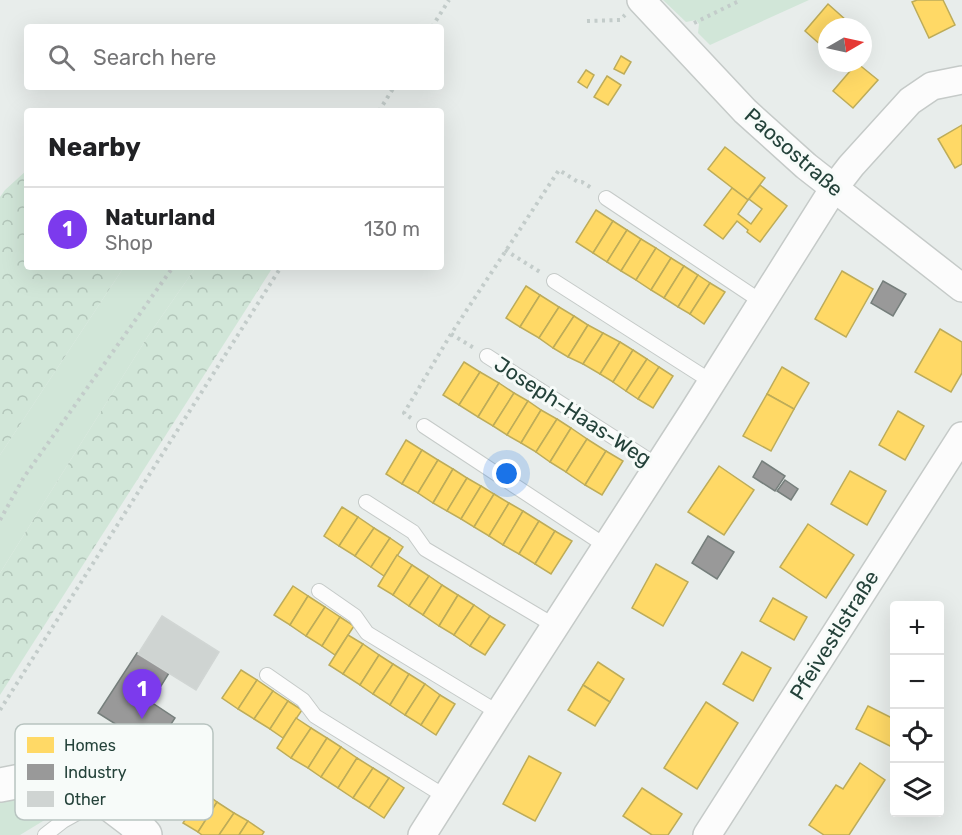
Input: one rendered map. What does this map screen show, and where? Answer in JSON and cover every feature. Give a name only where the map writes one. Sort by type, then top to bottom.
[{"type":"street","name":"Paosostraße","points":[[641,0],[744,111],[806,166],[962,288]]},
{"type":"street","name":"Joseph-Haas-Weg","points":[[422,835],[834,188],[851,166],[910,102],[932,86],[962,80]]},
{"type":"street","name":"Pfeivestlstraße","points":[[718,831],[962,436]]},
{"type":"street","points":[[0,785],[15,782]]},
{"type":"street","points":[[131,820],[145,835]]},
{"type":"lane","points":[[606,198],[762,302]]},
{"type":"lane","points":[[554,281],[712,382]]},
{"type":"lane","name":"Joseph-Haas-Weg","points":[[487,356],[658,466]]},
{"type":"lane","points":[[424,426],[606,546]]},
{"type":"lane","points":[[366,502],[413,532],[425,549],[555,626]]},
{"type":"lane","points":[[319,591],[355,616],[367,633],[498,713]]},
{"type":"lane","points":[[267,675],[303,700],[315,716],[446,797]]},
{"type":"lane","points":[[45,835],[65,820]]},
{"type":"path","points":[[434,24],[449,0]]},
{"type":"path","points":[[672,34],[741,0]]},
{"type":"path","points":[[587,21],[620,20]]},
{"type":"path","points":[[381,108],[392,90]]},
{"type":"path","points":[[404,413],[505,250],[559,170],[606,198]]},
{"type":"path","points":[[505,250],[554,281]]},
{"type":"path","points":[[0,520],[24,477],[171,270]]},
{"type":"path","points":[[0,710],[278,270]]},
{"type":"path","points":[[452,334],[487,356]]},
{"type":"green space","points":[[663,0],[809,0],[710,45],[698,33],[699,24],[696,20],[686,22]]},
{"type":"green space","points":[[24,173],[24,270],[122,270],[0,455],[0,197]]},
{"type":"green space","points":[[122,270],[194,270],[148,336],[0,573],[0,455]]},
{"type":"green space","points":[[194,270],[271,270],[0,695],[0,573],[148,336]]},
{"type":"green space","points":[[15,794],[15,820],[45,820],[20,835],[0,835],[0,796]]},
{"type":"building: Homes","points":[[943,0],[955,25],[929,38],[912,2]]},
{"type":"building: Homes","points":[[828,4],[844,18],[818,18],[818,43],[805,31]]},
{"type":"building: Homes","points":[[621,56],[631,62],[624,74],[614,69]]},
{"type":"building: Homes","points":[[586,70],[594,75],[587,88],[578,82]]},
{"type":"building: Homes","points":[[849,72],[868,72],[878,80],[853,108],[833,91]]},
{"type":"building: Homes","points":[[607,76],[621,85],[608,105],[594,97]]},
{"type":"building: Homes","points":[[962,125],[962,164],[955,168],[938,139]]},
{"type":"building: Homes","points":[[725,147],[765,178],[748,200],[708,169]]},
{"type":"building: Homes","points":[[760,185],[787,206],[760,242],[737,221],[723,239],[704,225],[732,188],[748,200],[738,214],[751,224],[762,209],[749,199]]},
{"type":"building: Homes","points":[[596,210],[613,221],[593,253],[576,242]]},
{"type":"building: Homes","points":[[613,221],[627,230],[607,262],[593,253]]},
{"type":"building: Homes","points":[[627,230],[641,239],[621,271],[607,262]]},
{"type":"building: Homes","points":[[641,239],[656,248],[636,280],[621,271]]},
{"type":"building: Homes","points":[[656,248],[671,258],[651,290],[636,280]]},
{"type":"building: Homes","points":[[671,258],[684,266],[664,298],[651,290]]},
{"type":"building: Homes","points":[[684,266],[698,275],[678,307],[664,298]]},
{"type":"building: Homes","points":[[842,271],[873,289],[846,337],[815,319]]},
{"type":"building: Homes","points":[[698,275],[710,283],[690,314],[678,307]]},
{"type":"building: Homes","points":[[710,283],[725,292],[704,324],[690,314]]},
{"type":"building: Homes","points":[[526,286],[540,295],[520,327],[506,318]]},
{"type":"building: Homes","points":[[540,295],[559,307],[539,338],[520,327]]},
{"type":"building: Homes","points":[[559,307],[574,316],[553,348],[539,338]]},
{"type":"building: Homes","points":[[574,316],[588,325],[568,357],[553,348]]},
{"type":"building: Homes","points":[[588,325],[603,333],[583,364],[568,357]]},
{"type":"building: Homes","points":[[940,329],[962,342],[962,373],[951,392],[915,372]]},
{"type":"building: Homes","points":[[603,333],[620,342],[600,374],[583,364]]},
{"type":"building: Homes","points":[[620,342],[633,350],[613,382],[600,374]]},
{"type":"building: Homes","points":[[633,350],[647,359],[626,391],[613,382]]},
{"type":"building: Homes","points":[[647,359],[659,367],[638,399],[626,391]]},
{"type":"building: Homes","points":[[464,362],[480,372],[459,405],[443,395]]},
{"type":"building: Homes","points":[[659,367],[673,376],[653,408],[638,399]]},
{"type":"building: Homes","points":[[782,367],[809,383],[794,409],[767,394]]},
{"type":"building: Homes","points":[[480,372],[499,383],[478,417],[459,405]]},
{"type":"building: Homes","points":[[499,383],[514,393],[493,426],[478,417]]},
{"type":"building: Homes","points":[[514,393],[528,401],[507,435],[493,426]]},
{"type":"building: Homes","points":[[767,394],[794,409],[771,451],[743,436]]},
{"type":"building: Homes","points":[[528,401],[541,410],[521,443],[507,435]]},
{"type":"building: Homes","points":[[541,410],[557,419],[536,452],[521,443]]},
{"type":"building: Homes","points":[[898,411],[924,426],[905,460],[879,445]]},
{"type":"building: Homes","points":[[557,419],[571,428],[550,462],[536,452]]},
{"type":"building: Homes","points":[[571,428],[587,439],[566,472],[550,462]]},
{"type":"building: Homes","points":[[587,439],[606,451],[585,485],[566,472]]},
{"type":"building: Homes","points":[[406,440],[422,450],[402,484],[386,474]]},
{"type":"building: Homes","points":[[422,450],[438,460],[418,493],[402,484]]},
{"type":"building: Homes","points":[[606,451],[623,461],[602,495],[585,485]]},
{"type":"building: Homes","points":[[438,460],[453,469],[433,503],[418,493]]},
{"type":"building: Homes","points":[[719,466],[754,490],[724,535],[688,512]]},
{"type":"building: Homes","points":[[453,469],[467,478],[447,511],[433,503]]},
{"type":"building: Homes","points":[[850,471],[886,491],[867,525],[831,504]]},
{"type":"building: Homes","points":[[467,478],[481,486],[461,519],[447,511]]},
{"type":"building: Homes","points":[[481,486],[494,494],[474,527],[461,519]]},
{"type":"building: Homes","points":[[494,494],[509,503],[489,536],[474,527]]},
{"type":"building: Homes","points":[[509,503],[523,511],[503,545],[489,536]]},
{"type":"building: Homes","points":[[342,507],[358,517],[339,546],[324,536]]},
{"type":"building: Homes","points":[[523,511],[539,521],[519,554],[503,545]]},
{"type":"building: Homes","points":[[358,517],[374,528],[355,556],[339,546]]},
{"type":"building: Homes","points":[[539,521],[555,531],[535,564],[519,554]]},
{"type":"building: Homes","points":[[808,524],[854,555],[826,598],[780,567]]},
{"type":"building: Homes","points":[[374,528],[390,538],[371,567],[355,556]]},
{"type":"building: Homes","points":[[555,531],[572,541],[551,574],[535,564]]},
{"type":"building: Homes","points":[[390,538],[403,547],[384,576],[371,567]]},
{"type":"building: Homes","points":[[397,555],[412,565],[393,595],[378,586]]},
{"type":"building: Homes","points":[[656,564],[688,582],[663,626],[632,608]]},
{"type":"building: Homes","points":[[412,565],[429,576],[409,606],[393,595]]},
{"type":"building: Homes","points":[[429,576],[442,585],[423,615],[409,606]]},
{"type":"building: Homes","points":[[442,585],[458,595],[439,626],[423,615]]},
{"type":"building: Homes","points":[[293,586],[308,596],[290,625],[274,615]]},
{"type":"building: Homes","points":[[458,595],[474,605],[454,635],[439,626]]},
{"type":"building: Homes","points":[[308,596],[325,607],[306,636],[290,625]]},
{"type":"building: Homes","points":[[773,598],[807,617],[794,640],[760,621]]},
{"type":"building: Homes","points":[[474,605],[490,616],[470,646],[454,635]]},
{"type":"building: Homes","points":[[325,607],[340,617],[322,646],[306,636]]},
{"type":"building: Homes","points":[[490,616],[505,625],[485,655],[470,646]]},
{"type":"building: Homes","points":[[340,617],[354,626],[335,655],[322,646]]},
{"type":"building: Homes","points":[[348,635],[363,644],[343,674],[329,665]]},
{"type":"building: Homes","points":[[363,644],[379,655],[360,685],[343,674]]},
{"type":"building: Homes","points":[[742,652],[771,668],[753,701],[723,684]]},
{"type":"building: Homes","points":[[379,655],[393,664],[373,694],[360,685]]},
{"type":"building: Homes","points":[[598,662],[624,679],[610,702],[583,685]]},
{"type":"building: Homes","points":[[393,664],[409,674],[390,705],[373,694]]},
{"type":"building: Homes","points":[[241,670],[257,680],[238,709],[222,698]]},
{"type":"building: Homes","points":[[409,674],[425,684],[405,715],[390,705]]},
{"type":"building: Homes","points":[[257,680],[273,691],[254,719],[238,709]]},
{"type":"building: Homes","points":[[425,684],[440,695],[421,725],[405,715]]},
{"type":"building: Homes","points":[[583,685],[610,702],[595,726],[568,710]]},
{"type":"building: Homes","points":[[273,691],[288,701],[270,729],[254,719]]},
{"type":"building: Homes","points":[[440,695],[455,704],[436,735],[421,725]]},
{"type":"building: Homes","points":[[288,701],[302,710],[283,738],[270,729]]},
{"type":"building: Homes","points":[[706,702],[738,723],[697,789],[664,768]]},
{"type":"building: Homes","points":[[868,706],[890,717],[890,746],[856,729]]},
{"type":"building: Homes","points":[[296,718],[311,728],[291,758],[277,748]]},
{"type":"building: Homes","points":[[311,728],[327,738],[308,768],[291,758]]},
{"type":"building: Homes","points":[[327,738],[341,747],[321,777],[308,768]]},
{"type":"building: Homes","points":[[341,747],[357,758],[338,788],[321,777]]},
{"type":"building: Homes","points":[[529,756],[561,773],[535,821],[503,804]]},
{"type":"building: Homes","points":[[357,758],[373,768],[353,798],[338,788]]},
{"type":"building: Homes","points":[[860,763],[885,780],[849,835],[824,835],[809,825],[836,785],[843,789]]},
{"type":"building: Homes","points":[[373,768],[389,778],[369,808],[353,798]]},
{"type":"building: Homes","points":[[389,778],[404,788],[384,818],[369,808]]},
{"type":"building: Homes","points":[[642,788],[682,814],[668,835],[652,835],[623,816]]},
{"type":"building: Homes","points":[[217,802],[234,813],[219,835],[202,835],[198,832],[206,820],[213,820],[213,808]]},
{"type":"building: Homes","points":[[234,813],[248,821],[239,835],[219,835]]},
{"type":"building: Homes","points":[[185,820],[206,820],[198,832],[183,823]]},
{"type":"building: Homes","points":[[248,821],[264,832],[262,835],[239,835]]},
{"type":"building: Industry","points":[[883,281],[906,294],[893,316],[871,303]]},
{"type":"building: Industry","points":[[762,461],[785,476],[775,491],[753,477]]},
{"type":"building: Industry","points":[[785,480],[798,489],[791,500],[777,491]]},
{"type":"building: Industry","points":[[708,536],[734,552],[717,579],[692,563]]},
{"type":"building: Industry","points":[[137,653],[169,673],[151,702],[175,718],[171,724],[115,724],[98,713]]},
{"type":"building: Other","points":[[162,616],[219,652],[196,690],[138,654]]},
{"type":"place","name":"Naturland","points":[[142,719]]}]
